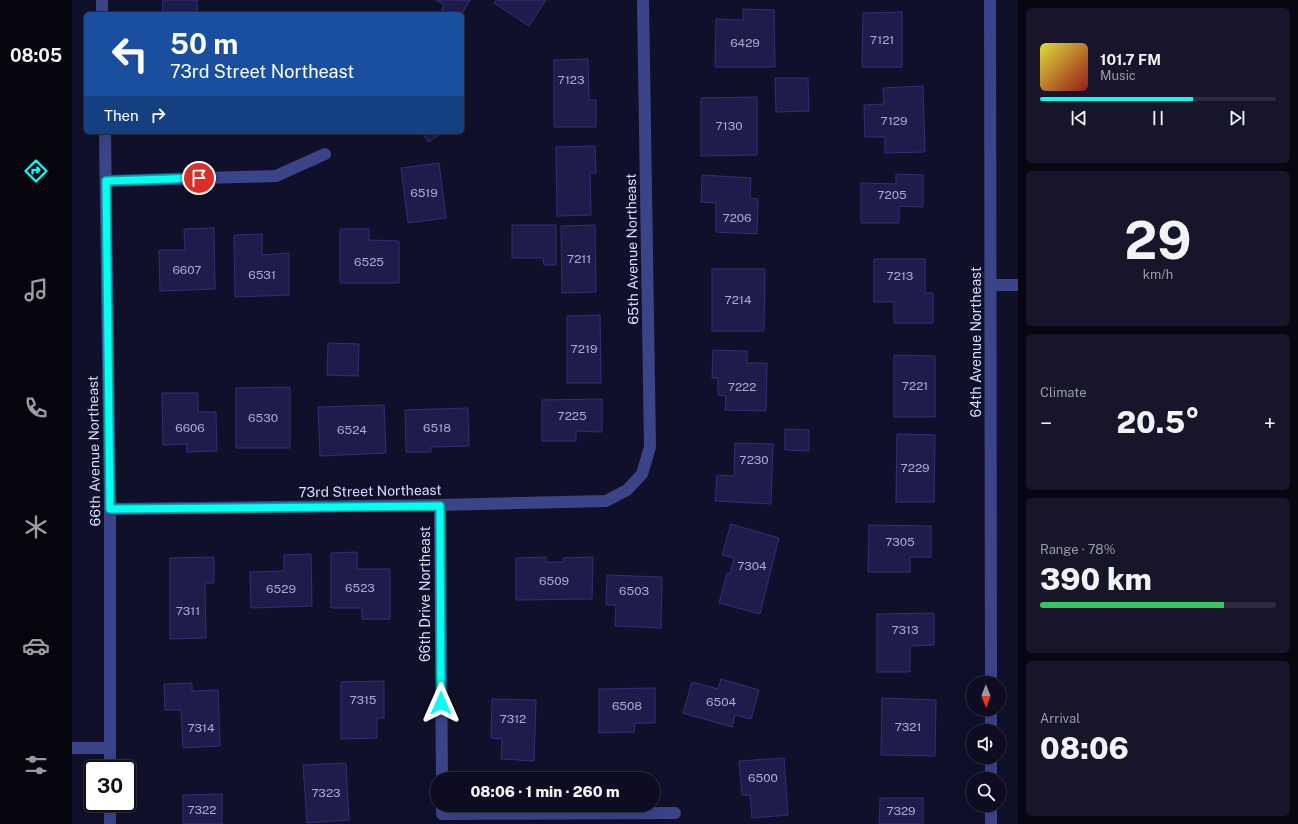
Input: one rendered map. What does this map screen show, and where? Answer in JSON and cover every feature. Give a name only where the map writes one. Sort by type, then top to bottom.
[{"type":"street","points":[[102,0],[102,12]]},
{"type":"street","name":"65th Avenue Northeast","points":[[627,490],[642,474],[650,447],[643,0]]},
{"type":"street","name":"64th Avenue Northeast","points":[[990,0],[991,676]]},
{"type":"street","name":"66th Avenue Northeast","points":[[105,134],[110,509],[110,760]]},
{"type":"street","points":[[106,181],[276,176],[325,154]]},
{"type":"street","points":[[991,286],[1018,285]]},
{"type":"street","name":"73rd Street Northeast","points":[[110,509],[440,506],[606,501],[627,490]]},
{"type":"street","name":"66th Drive Northeast","points":[[440,506],[442,772]]},
{"type":"street","points":[[72,748],[109,748]]},
{"type":"street","points":[[110,812],[110,824]]},
{"type":"street","points":[[597,812],[675,813]]},
{"type":"street","points":[[991,812],[991,824]]},
{"type":"building","points":[[163,0],[197,0],[197,12],[162,12]]},
{"type":"building","points":[[436,0],[470,0],[463,12],[440,12],[444,5]]},
{"type":"building","points":[[496,0],[546,0],[529,26],[494,3]]},
{"type":"building","points":[[743,9],[774,10],[775,67],[715,67],[716,19],[743,20]]},
{"type":"building","points":[[902,12],[902,67],[862,67],[863,13]]},
{"type":"building","points":[[588,59],[589,100],[596,100],[596,127],[554,127],[554,60]]},
{"type":"building","points":[[775,78],[808,78],[809,111],[776,112]]},
{"type":"building","points":[[923,86],[925,152],[885,153],[885,137],[865,137],[864,105],[884,104],[883,88]]},
{"type":"building","points":[[757,97],[757,155],[701,156],[701,98]]},
{"type":"building","points":[[423,134],[441,134],[428,142]]},
{"type":"building","points":[[595,146],[596,173],[590,173],[591,215],[557,216],[556,147]]},
{"type":"building","points":[[439,163],[446,218],[408,223],[401,168]]},
{"type":"building","points":[[896,174],[923,175],[923,207],[899,206],[899,223],[861,223],[861,183],[896,184]]},
{"type":"building","points":[[702,175],[751,178],[750,198],[758,199],[757,234],[716,232],[716,203],[701,202]]},
{"type":"building","points":[[512,225],[556,225],[556,265],[544,265],[543,258],[512,258]]},
{"type":"building","points":[[595,225],[596,292],[562,293],[561,226]]},
{"type":"building","points":[[214,228],[215,289],[160,291],[159,250],[185,250],[184,229]]},
{"type":"building","points":[[340,229],[369,229],[369,240],[399,241],[399,283],[340,283]]},
{"type":"building","points":[[262,234],[262,255],[289,253],[289,295],[235,297],[234,235]]},
{"type":"building","points":[[874,259],[925,259],[925,293],[933,293],[933,323],[894,323],[894,302],[874,302]]},
{"type":"building","points":[[712,269],[765,269],[764,331],[712,331]]},
{"type":"building","points":[[600,315],[601,383],[567,383],[567,316]]},
{"type":"building","points":[[328,343],[359,344],[358,376],[327,375]]},
{"type":"building","points":[[713,350],[747,351],[747,363],[767,363],[766,411],[725,410],[726,396],[718,395],[718,378],[712,378]]},
{"type":"building","points":[[894,355],[935,356],[935,417],[894,417]]},
{"type":"building","points":[[290,387],[290,448],[236,448],[236,388]]},
{"type":"building","points":[[162,393],[198,393],[198,412],[216,412],[217,451],[187,452],[187,444],[163,445]]},
{"type":"building","points":[[602,399],[602,432],[576,431],[576,441],[542,441],[542,400]]},
{"type":"building","points":[[384,405],[386,453],[320,456],[318,407]]},
{"type":"building","points":[[468,408],[469,446],[431,447],[431,452],[406,452],[405,410]]},
{"type":"building","points":[[785,429],[809,430],[809,451],[785,450]]},
{"type":"building","points":[[897,434],[935,435],[934,502],[896,502]]},
{"type":"building","points":[[735,443],[773,444],[771,504],[715,501],[717,475],[734,476]]},
{"type":"building","points":[[731,524],[779,538],[760,614],[719,603],[727,573],[730,574],[734,558],[722,555]]},
{"type":"building","points":[[869,525],[931,526],[931,557],[910,557],[910,572],[868,572]]},
{"type":"building","points":[[357,552],[357,569],[390,569],[390,619],[362,619],[362,608],[331,608],[331,553]]},
{"type":"building","points":[[311,554],[312,606],[251,608],[250,572],[284,571],[284,555]]},
{"type":"building","points":[[214,557],[214,583],[205,583],[206,638],[170,639],[170,558]]},
{"type":"building","points":[[546,557],[546,562],[563,562],[563,558],[593,557],[592,599],[516,600],[516,558]]},
{"type":"building","points":[[607,575],[662,577],[661,628],[615,626],[616,605],[606,605]]},
{"type":"building","points":[[934,613],[934,645],[910,646],[910,672],[877,672],[877,614]]},
{"type":"building","points":[[721,679],[759,690],[751,719],[735,715],[732,727],[683,713],[692,682],[718,689]]},
{"type":"building","points":[[384,681],[384,718],[377,718],[377,738],[341,739],[341,682]]},
{"type":"building","points":[[192,683],[192,691],[218,690],[220,746],[183,748],[181,710],[165,710],[164,684]]},
{"type":"building","points":[[655,688],[655,723],[635,723],[634,732],[599,733],[599,689]]},
{"type":"building","points":[[882,698],[936,700],[935,756],[881,755]]},
{"type":"building","points":[[492,699],[536,700],[534,761],[501,759],[502,739],[491,738]]},
{"type":"building","points":[[784,758],[788,815],[752,818],[750,795],[742,795],[739,761]]},
{"type":"building","points":[[346,763],[349,820],[307,823],[303,765]]},
{"type":"building","points":[[222,794],[222,824],[183,824],[183,795]]},
{"type":"building","points":[[880,798],[923,798],[923,824],[879,824]]},
{"type":"route","points":[[199,178],[106,181],[110,509],[440,506],[441,703]]}]
